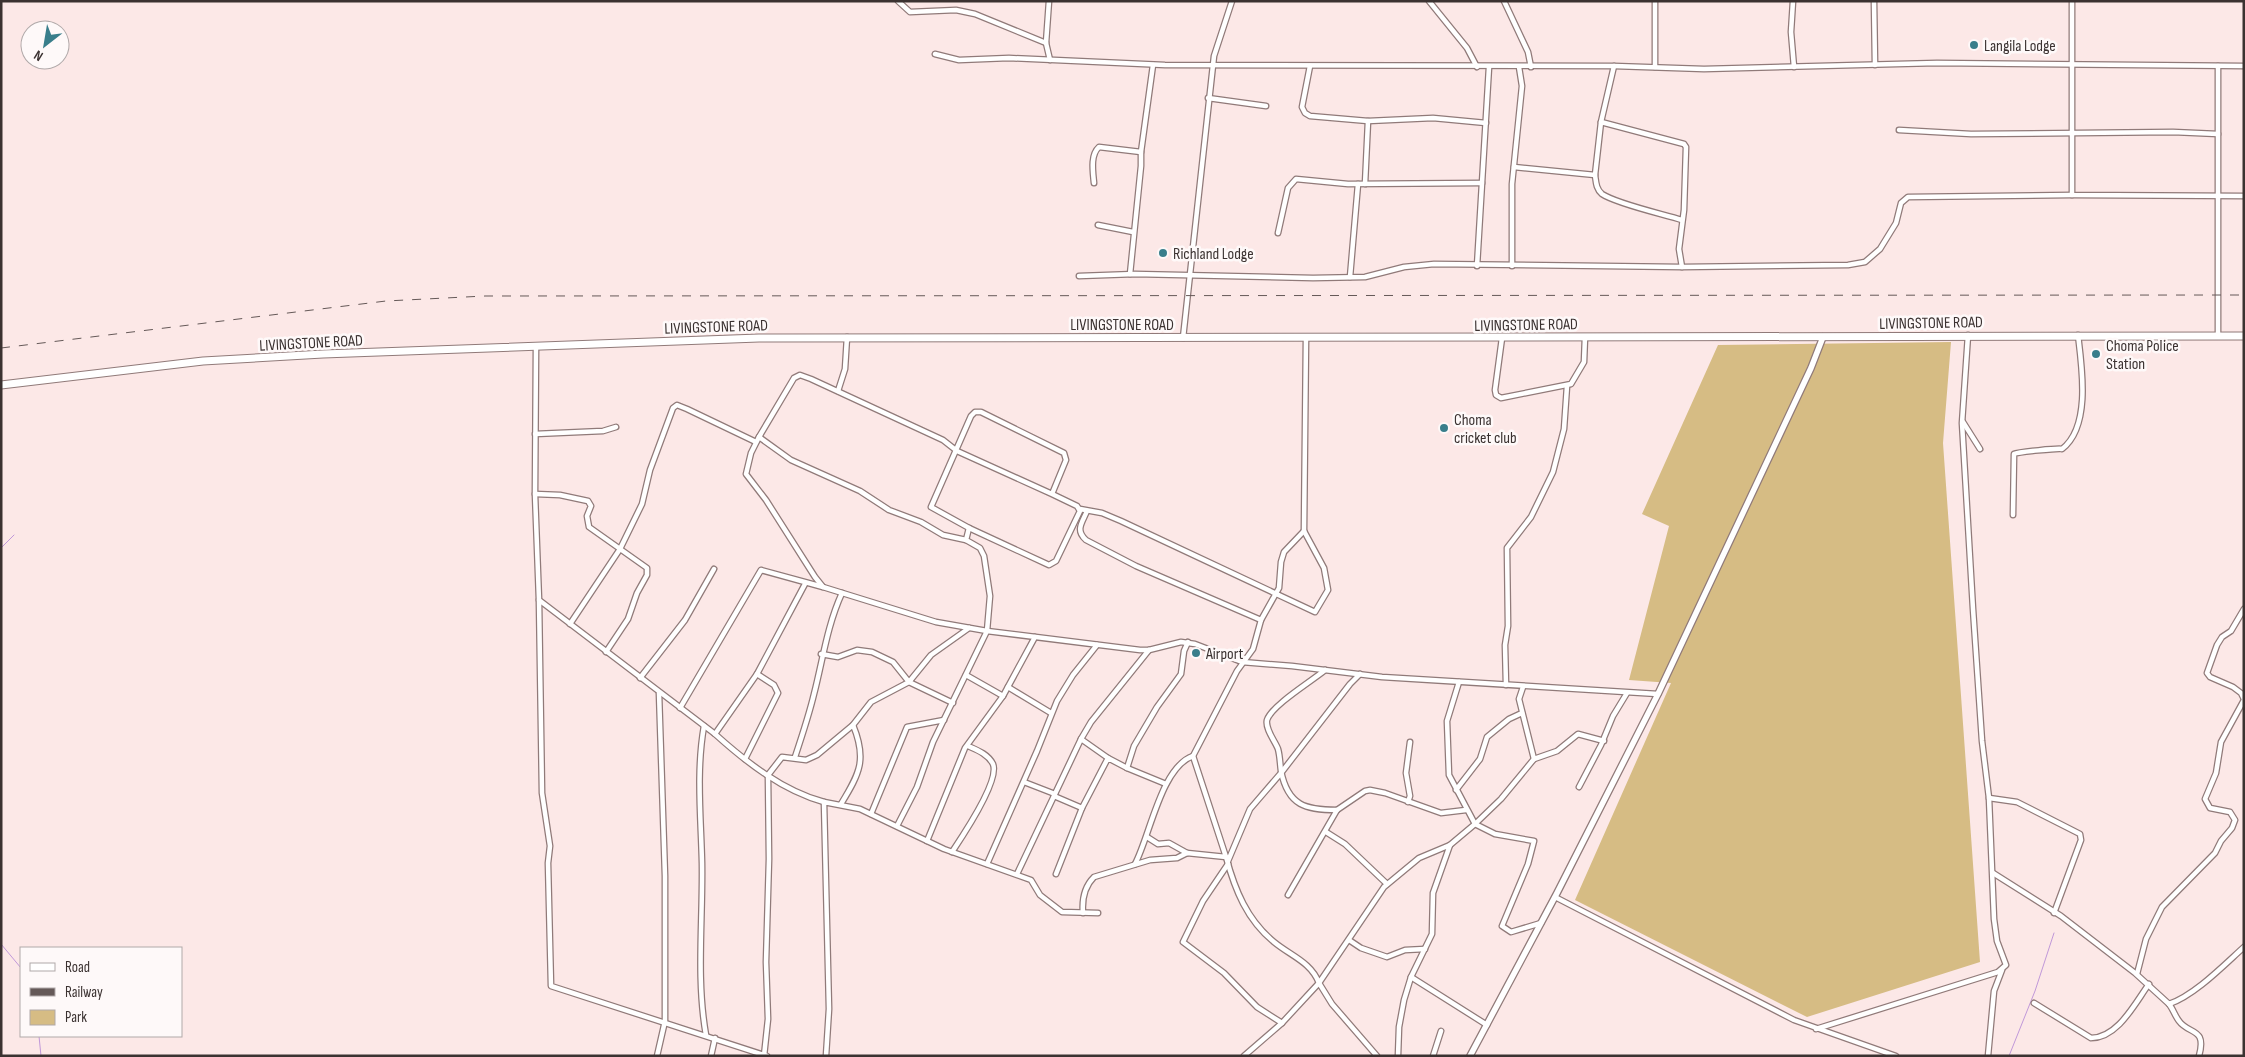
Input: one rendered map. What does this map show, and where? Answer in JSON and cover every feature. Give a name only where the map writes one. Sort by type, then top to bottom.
[{"type":"highway","name":"LIVINGSTONE ROAD","points":[[1,385],[203,361],[749,338],[2244,336]]},
{"type":"main road","points":[[1470,1056],[1555,897],[1658,694],[1811,368],[1823,337]]},
{"type":"street","points":[[898,1],[910,12],[956,10],[975,14],[1046,43]]},
{"type":"street","points":[[1049,1],[1046,43],[1050,60]]},
{"type":"street","points":[[1183,338],[1208,98],[1213,65],[1232,1]]},
{"type":"street","points":[[1429,1],[1467,48],[1477,67]]},
{"type":"street","points":[[1504,1],[1528,52],[1531,67]]},
{"type":"street","points":[[1654,67],[1655,1]]},
{"type":"street","points":[[1793,1],[1791,32],[1794,67]]},
{"type":"street","points":[[1874,1],[1875,66]]},
{"type":"street","points":[[2072,1],[2072,196]]},
{"type":"street","points":[[934,54],[959,60],[1009,58],[1153,65],[1614,66],[1704,69],[1937,63],[2072,66],[2244,66]]},
{"type":"street","points":[[1130,274],[1141,152],[1153,65]]},
{"type":"street","points":[[1310,66],[1303,102],[1305,113],[1315,118],[1368,121],[1434,118],[1486,123]]},
{"type":"street","points":[[1614,66],[1601,122],[1595,175],[1597,187],[1601,193],[1639,208],[1682,220]]},
{"type":"street","points":[[2218,66],[2218,336]]},
{"type":"street","points":[[1477,266],[1489,67]]},
{"type":"street","points":[[1512,266],[1510,225],[1515,142],[1522,86],[1519,67]]},
{"type":"street","points":[[1208,98],[1266,106]]},
{"type":"street","points":[[1365,184],[1368,121]]},
{"type":"street","points":[[1601,122],[1684,144],[1686,147],[1679,249],[1682,267]]},
{"type":"street","points":[[1900,130],[1971,134],[2218,134]]},
{"type":"street","points":[[1094,184],[1093,163],[1095,150],[1099,147],[1141,152]]},
{"type":"street","points":[[1514,167],[1595,175]]},
{"type":"street","points":[[1278,233],[1288,188],[1293,181],[1358,184],[1482,182]]},
{"type":"street","points":[[1350,277],[1358,184]]},
{"type":"street","points":[[1079,276],[1130,274],[1365,277],[1404,268],[1434,264],[1682,267],[1848,265],[1865,262],[1880,249],[1896,223],[1901,202],[1908,197],[2244,196]]},
{"type":"street","points":[[1098,225],[1133,232]]},
{"type":"street","points":[[1968,335],[1963,421],[1982,741],[1989,798],[1997,940],[2006,965],[2002,970],[1994,991],[1988,1056]]},
{"type":"street","points":[[2013,515],[2014,454],[2040,452],[2048,448],[2062,449],[2076,429],[2082,400],[2078,336]]},
{"type":"street","points":[[838,391],[845,369],[847,337]]},
{"type":"street","points":[[823,587],[815,578],[766,500],[746,474],[756,442],[794,378],[798,376],[804,376],[838,391],[943,440],[957,450],[1080,509],[1102,513],[1278,592],[1316,612],[1328,590],[1324,568],[1304,531],[1306,337]]},
{"type":"street","points":[[1502,338],[1495,390],[1498,397],[1505,398],[1519,393],[1567,386],[1575,380],[1584,362],[1585,337]]},
{"type":"street","points":[[536,347],[534,494],[539,600],[542,792],[550,846],[548,863],[551,986],[665,1021],[765,1056],[768,1019],[766,962],[768,775],[779,758],[795,757],[806,760],[818,755],[853,725],[871,702],[909,682],[931,655],[969,628]]},
{"type":"street","points":[[1506,686],[1505,645],[1508,626],[1507,548],[1531,517],[1552,472],[1564,429],[1567,386]]},
{"type":"street","points":[[570,624],[620,549],[642,504],[650,470],[673,408],[677,405],[687,409],[756,442]]},
{"type":"street","points":[[1052,494],[1066,460],[1064,453],[981,412],[974,412],[931,507],[969,528],[1051,564],[1056,561],[1080,509]]},
{"type":"street","points":[[1963,421],[1980,449]]},
{"type":"street","points":[[535,434],[603,431],[616,427]]},
{"type":"street","points":[[759,437],[791,460],[860,491],[890,510],[921,522],[943,535],[966,540],[980,548],[984,556],[990,596],[987,631],[933,742],[914,793],[897,826]]},
{"type":"street","points":[[534,494],[560,495],[588,501],[591,506],[587,516],[589,527],[645,566],[648,571],[634,598],[628,620],[606,652]]},
{"type":"street","points":[[1087,511],[1079,531],[1086,540],[1136,566],[1261,620]]},
{"type":"street","points":[[966,540],[969,528]]},
{"type":"street","points":[[1304,531],[1284,552],[1278,592],[1261,620],[1253,649],[1242,662],[1193,756],[1227,861],[1248,916],[1274,942],[1308,967],[1332,1004],[1377,1056]]},
{"type":"street","points":[[640,678],[685,620],[714,569]]},
{"type":"street","points":[[680,708],[761,570],[805,584],[823,587],[917,618],[987,631],[1150,650],[1176,642],[1188,642],[1242,662],[1360,674],[1506,686],[1658,694]]},
{"type":"street","points":[[715,734],[757,674],[805,584]]},
{"type":"street","points":[[795,757],[814,698],[821,654],[833,612],[842,593]]},
{"type":"street","points":[[539,600],[768,775],[806,796],[871,814],[952,852],[1017,874],[1034,882],[1040,894],[1062,912],[1098,913]]},
{"type":"street","points":[[2137,974],[2146,940],[2162,907],[2215,853],[2232,828],[2235,820],[2230,812],[2210,808],[2204,799],[2216,773],[2221,742],[2244,699],[2241,693],[2210,677],[2207,671],[2218,642],[2231,631],[2244,609]]},
{"type":"street","points":[[927,841],[968,746],[1003,696],[1035,637]]},
{"type":"street","points":[[1127,768],[1134,746],[1157,707],[1181,674],[1184,651],[1188,642]]},
{"type":"street","points":[[987,864],[1024,782],[1051,713],[1065,687],[1097,645]]},
{"type":"street","points":[[821,654],[838,657],[857,650],[872,652],[894,662],[909,682],[953,703]]},
{"type":"street","points":[[1017,874],[1081,739],[1091,722],[1150,650]]},
{"type":"street","points":[[1325,670],[1295,691],[1268,718],[1267,726],[1278,750],[1281,773],[1292,797],[1300,805],[1337,810]]},
{"type":"street","points":[[744,758],[762,728],[778,693],[774,685],[757,674]]},
{"type":"street","points":[[1282,1023],[1257,1007],[1224,973],[1183,942],[1203,901],[1227,861],[1250,809],[1360,674]]},
{"type":"street","points":[[966,675],[1003,696]]},
{"type":"street","points":[[1459,682],[1447,720],[1450,775],[1466,810],[1475,824],[1495,834],[1534,841],[1528,864],[1502,926],[1503,929],[1512,932],[1541,923]]},
{"type":"street","points":[[1523,686],[1519,700],[1534,759]]},
{"type":"street","points":[[1008,687],[1051,713]]},
{"type":"street","points":[[657,1056],[665,1021],[665,876],[659,692]]},
{"type":"street","points":[[1579,787],[1604,741],[1613,716],[1626,693]]},
{"type":"street","points":[[1456,790],[1480,759],[1487,737],[1509,719],[1522,713]]},
{"type":"street","points":[[871,814],[907,727],[944,720]]},
{"type":"street","points":[[840,804],[854,779],[862,754],[861,745],[853,725]]},
{"type":"street","points":[[704,726],[699,772],[703,1018],[706,1035]]},
{"type":"street","points":[[1244,1056],[1282,1023],[1319,983],[1349,940],[1368,907],[1387,884],[1420,858],[1450,845],[1475,824],[1501,799],[1534,759],[1557,751],[1578,734],[1604,741]]},
{"type":"street","points":[[1081,739],[1108,758],[1166,784]]},
{"type":"street","points":[[1408,802],[1410,796],[1406,773],[1410,742]]},
{"type":"street","points":[[952,852],[975,817],[993,776],[993,764],[988,757],[968,746]]},
{"type":"street","points":[[1135,864],[1145,846],[1146,837],[1166,784],[1185,758],[1193,756]]},
{"type":"street","points":[[1056,874],[1082,808],[1108,758]]},
{"type":"street","points":[[1024,782],[1082,808]]},
{"type":"street","points":[[1288,895],[1337,810],[1365,791],[1370,790],[1441,813],[1466,810]]},
{"type":"street","points":[[1989,798],[2016,802],[2080,834],[2081,840],[2054,912]]},
{"type":"street","points":[[824,802],[829,1009],[826,1056]]},
{"type":"street","points":[[1326,832],[1345,844],[1387,884]]},
{"type":"street","points":[[1146,837],[1158,844],[1169,843],[1187,853],[1227,861]]},
{"type":"street","points":[[1398,1056],[1398,1027],[1411,977],[1433,928],[1433,893],[1450,845]]},
{"type":"street","points":[[1082,913],[1084,895],[1092,879],[1135,864],[1150,860],[1177,858],[1187,853]]},
{"type":"street","points":[[1993,873],[2054,912],[2149,984],[2169,1004],[2179,1022],[2192,1030],[2200,1038],[2199,1056]]},
{"type":"street","points":[[1555,897],[1794,1020],[1896,1056]]},
{"type":"street","points":[[1349,940],[1361,948],[1387,957],[1405,950],[1424,949]]},
{"type":"street","points":[[2169,1004],[2178,1000],[2204,981],[2244,947]]},
{"type":"street","points":[[1816,1029],[2002,970]]},
{"type":"street","points":[[1411,977],[1487,1025]]},
{"type":"street","points":[[2034,1003],[2092,1038],[2100,1038],[2124,1019],[2149,984]]},
{"type":"street","points":[[1433,1056],[1441,1031]]},
{"type":"street","points":[[711,1056],[715,1038]]},
{"type":"green space","points":[[1951,342],[1943,443],[1980,962],[1807,1017],[1575,900],[1671,683],[1629,680],[1669,526],[1642,514],[1718,345]]},
{"type":"waterway","points":[[1,548],[14,535]]},
{"type":"waterway","points":[[2009,1056],[2035,991],[2054,933]]},
{"type":"waterway","points":[[1,944],[20,967]]},
{"type":"waterway","points":[[39,1037],[41,1056]]},
{"type":"railway","points":[[1,348],[386,301],[485,296],[2244,295]]},
{"type":"place","name":"Langila Lodge","points":[[1974,45]]},
{"type":"place","name":"Richland Lodge","points":[[1163,253]]},
{"type":"place","name":"Choma Police Station","points":[[2096,354]]},
{"type":"place","name":"Choma cricket club","points":[[1444,428]]},
{"type":"place","name":"Airport","points":[[1196,653]]}]
